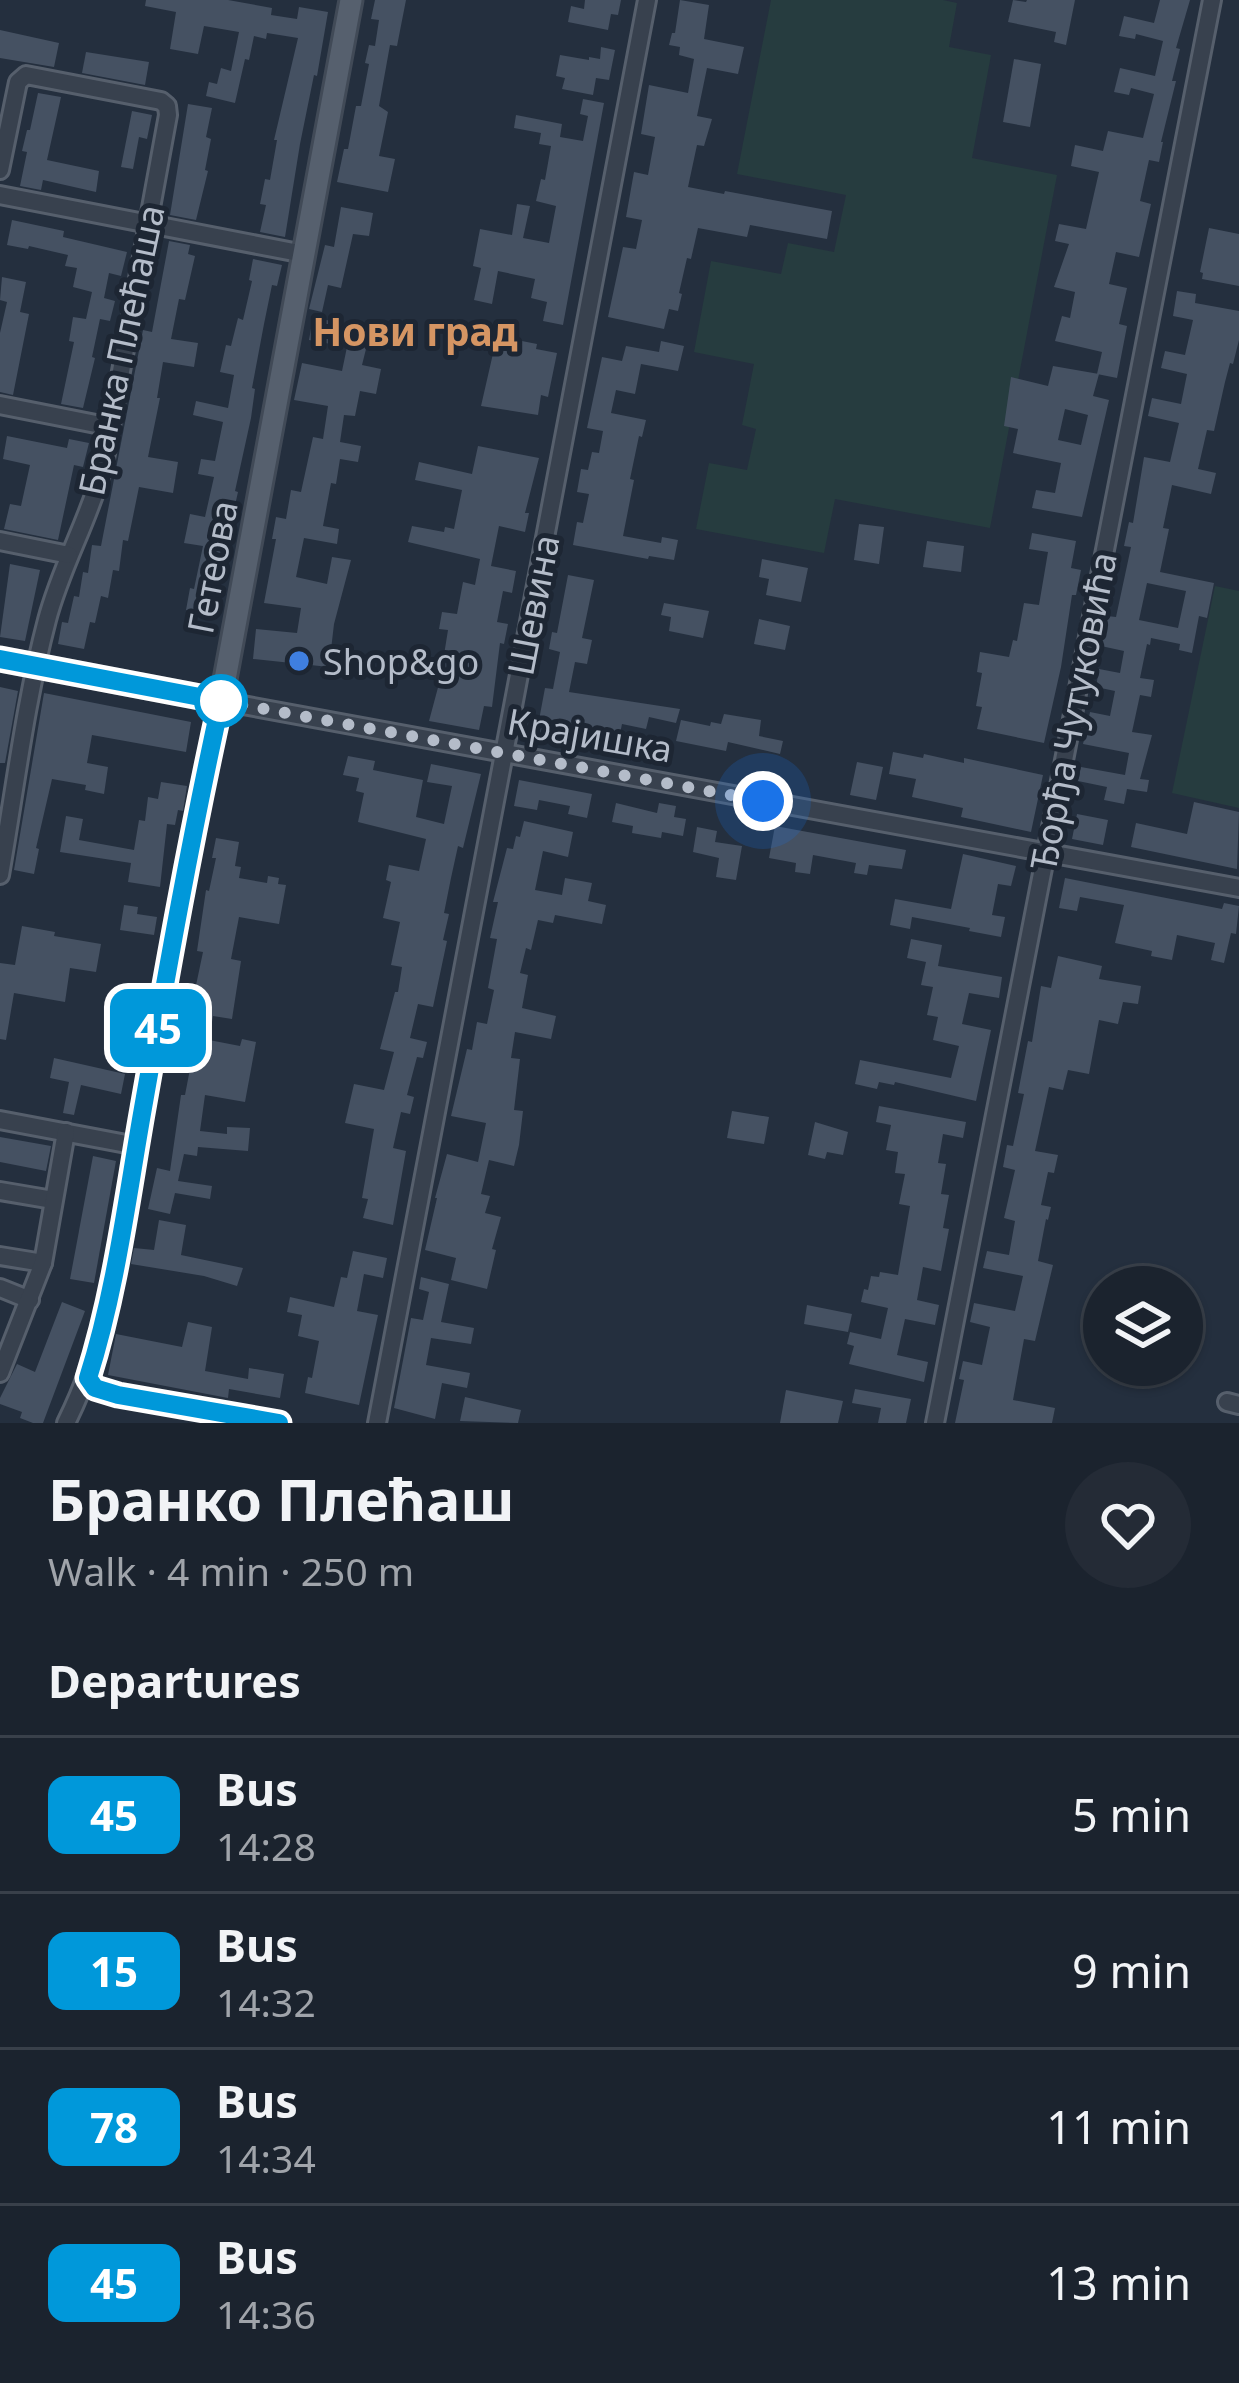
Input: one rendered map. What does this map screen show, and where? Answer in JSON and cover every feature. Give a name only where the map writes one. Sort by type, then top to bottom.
[{"type":"main road","name":"Гетеова","points":[[221,701],[351,0]]},
{"type":"main road","name":"Крајишка","points":[[0,659],[221,701]]},
{"type":"street","name":"Шевина","points":[[377,1423],[647,0]]},
{"type":"street","name":"Ђорђа Чутуковића","points":[[935,1423],[1212,0]]},
{"type":"street","name":"Бранка Плећаша","points":[[0,170],[20,78],[26,75],[167,106],[111,427],[95,494],[48,614],[0,875]]},
{"type":"street","points":[[0,195],[304,254]]},
{"type":"street","points":[[0,404],[111,427]]},
{"type":"street","points":[[0,541],[69,556]]},
{"type":"street","name":"Крајишка","points":[[221,701],[1239,888]]},
{"type":"street","name":"Гетеова","points":[[67,1423],[88,1378],[112,1288],[221,701]]},
{"type":"street","points":[[0,1120],[137,1147]]},
{"type":"street","points":[[1,1366],[43,1264],[66,1132]]},
{"type":"street","points":[[0,1190],[53,1201]]},
{"type":"street","points":[[0,1256],[43,1264]]},
{"type":"street","points":[[0,1288],[30,1300]]},
{"type":"street","points":[[88,1378],[95,1388],[118,1395],[279,1423]]},
{"type":"green space","points":[[771,0],[957,3],[949,47],[991,55],[972,158],[1057,175],[990,528],[835,499],[824,553],[696,529],[709,463],[747,470],[756,429],[742,425],[754,364],[694,352],[711,261],[781,274],[788,243],[834,252],[846,195],[737,174]]},
{"type":"green space","points":[[1215,586],[1239,591],[1239,808],[1172,793]]},
{"type":"building","points":[[146,0],[228,0],[272,8],[271,15],[297,19],[299,7],[328,12],[285,237],[260,232],[266,205],[260,204],[265,179],[270,180],[274,140],[298,38],[254,36],[235,103],[206,96],[209,82],[217,84],[221,68],[231,71],[239,32],[204,26],[198,54],[170,49],[176,12],[145,6]]},
{"type":"building","points":[[375,0],[406,0],[397,46],[390,45],[379,106],[388,112],[379,156],[395,159],[388,192],[337,182],[356,106],[361,106],[369,45],[375,46],[379,20],[371,19]]},
{"type":"building","points":[[585,0],[621,0],[618,15],[611,14],[608,30],[568,22],[571,6],[584,9]]},
{"type":"building","points":[[680,0],[709,5],[704,39],[744,47],[738,74],[707,68],[697,116],[712,119],[704,146],[697,145],[688,187],[832,211],[827,239],[750,225],[747,237],[698,228],[691,259],[687,258],[678,311],[669,309],[664,329],[608,317],[623,247],[636,249],[642,220],[626,217],[634,172],[648,175],[655,137],[641,134],[649,85],[688,93],[694,59],[679,55],[680,47],[669,45]]},
{"type":"building","points":[[1013,0],[1075,0],[1066,45],[1054,42],[1056,32],[1008,22]]},
{"type":"building","points":[[1160,0],[1190,0],[1176,48],[1180,49],[1172,81],[1176,81],[1159,162],[1149,160],[1140,201],[1151,204],[1139,257],[1116,252],[1109,284],[1127,288],[1119,324],[1127,326],[1117,378],[1097,374],[1102,352],[1055,341],[1062,316],[1070,318],[1075,292],[1054,287],[1069,244],[1055,241],[1059,224],[1086,229],[1099,172],[1071,166],[1075,145],[1103,151],[1108,131],[1143,138],[1154,94],[1131,88],[1129,95],[1114,92],[1120,68],[1155,76],[1163,41],[1136,34],[1135,39],[1119,36],[1124,16],[1154,23]]},
{"type":"building","points":[[0,30],[59,43],[54,67],[0,58]]},
{"type":"building","points":[[601,47],[615,50],[609,80],[596,78],[593,95],[562,89],[565,78],[556,76],[560,55],[600,59]]},
{"type":"building","points":[[86,52],[149,62],[145,85],[82,73]]},
{"type":"building","points":[[1014,59],[1041,64],[1030,127],[1003,122]]},
{"type":"building","points":[[38,93],[61,97],[47,160],[99,171],[96,192],[43,180],[41,190],[20,186],[27,152],[22,151]]},
{"type":"building","points":[[583,99],[604,103],[563,325],[543,321],[547,302],[531,298],[535,279],[498,271],[492,304],[474,300],[481,268],[473,266],[480,229],[512,235],[517,204],[530,206],[523,238],[549,243],[556,206],[536,201],[551,146],[539,144],[541,133],[514,128],[516,115],[562,124],[560,137],[583,141],[588,116],[580,114]]},
{"type":"building","points":[[188,104],[212,108],[206,137],[211,139],[208,171],[196,220],[170,215]]},
{"type":"building","points":[[132,111],[152,115],[147,139],[139,137],[133,169],[121,167]]},
{"type":"building","points":[[341,207],[373,213],[369,236],[353,234],[341,288],[328,285],[322,312],[309,309],[325,245],[334,247]]},
{"type":"building","points":[[12,220],[127,252],[121,276],[109,273],[104,298],[115,301],[110,321],[100,319],[83,408],[61,404],[74,342],[69,341],[73,317],[86,319],[92,292],[73,287],[77,268],[65,266],[68,255],[7,245]]},
{"type":"building","points":[[1209,228],[1239,234],[1239,286],[1202,279]]},
{"type":"building","points":[[169,241],[190,245],[188,254],[195,256],[171,339],[198,343],[194,367],[163,362],[157,398],[148,457],[178,462],[173,493],[139,487],[119,571],[113,570],[108,598],[101,596],[84,649],[58,644],[62,622],[68,623],[74,596],[79,597],[83,572],[88,573],[92,545],[101,546],[143,330],[152,332]]},
{"type":"building","points":[[253,259],[282,265],[277,286],[272,285],[264,324],[238,492],[233,514],[227,513],[213,616],[186,610],[203,546],[184,543],[190,514],[205,517],[214,477],[198,474],[201,459],[215,461],[223,422],[193,415],[196,401],[228,408],[234,375],[220,372],[226,345],[231,346],[238,318],[243,320]]},
{"type":"building","points":[[2,277],[26,282],[20,312],[29,314],[13,395],[0,392],[0,333],[7,302],[0,300]]},
{"type":"building","points":[[1177,291],[1196,294],[1195,303],[1239,311],[1239,340],[1214,431],[1207,430],[1198,469],[1216,473],[1211,494],[1172,485],[1163,528],[1169,529],[1160,572],[1214,583],[1207,618],[1199,616],[1192,653],[1179,650],[1180,644],[1151,638],[1147,644],[1140,678],[1154,680],[1151,697],[1140,695],[1132,732],[1152,735],[1140,779],[1149,780],[1147,792],[1127,789],[1124,804],[1104,800],[1107,787],[1078,781],[1081,767],[1125,775],[1129,753],[1083,744],[1090,712],[1110,716],[1115,691],[1096,687],[1099,669],[1120,673],[1124,651],[1101,646],[1107,616],[1116,617],[1131,547],[1124,546],[1129,522],[1133,523],[1144,457],[1170,462],[1179,423],[1148,416],[1152,398],[1181,404],[1187,374],[1161,368],[1165,351],[1185,355],[1193,320],[1173,316]],"holes":[[[1147,583],[1186,591],[1178,628],[1139,620]]]},
{"type":"building","points":[[313,317],[369,337],[362,365],[381,369],[376,394],[360,391],[355,416],[344,415],[340,442],[361,446],[358,462],[340,459],[336,484],[331,483],[323,526],[339,529],[337,544],[304,538],[296,577],[327,584],[332,557],[351,560],[334,624],[329,667],[253,659],[256,629],[297,633],[301,608],[264,603],[276,539],[272,539],[276,517],[286,519],[291,490],[301,492],[313,437],[323,439],[328,406],[294,400],[302,363],[342,371],[347,347],[309,340]]},
{"type":"building","points":[[497,336],[557,353],[548,397],[541,395],[538,415],[481,406]]},
{"type":"building","points":[[661,341],[684,346],[678,371],[641,364],[635,394],[616,390],[611,413],[646,420],[630,479],[634,480],[623,536],[661,543],[662,537],[678,540],[674,560],[573,545],[589,494],[577,492],[581,469],[588,470],[592,452],[599,453],[603,431],[587,428],[602,357],[622,361],[626,346],[659,352]]},
{"type":"building","points":[[1053,366],[1099,374],[1093,396],[1109,400],[1082,517],[1032,508],[1036,490],[1055,493],[1061,463],[1013,453],[1018,429],[1004,426],[1011,377],[1048,386]],"holes":[[[1065,409],[1088,415],[1081,445],[1058,440]]]},
{"type":"building","points":[[7,436],[67,448],[69,439],[89,443],[83,467],[74,465],[58,540],[4,529],[10,504],[21,506],[30,465],[3,459]]},
{"type":"building","points":[[478,446],[539,458],[525,532],[499,526],[491,566],[516,571],[512,593],[503,591],[497,622],[508,624],[504,644],[500,643],[492,707],[484,706],[479,730],[429,721],[448,630],[439,629],[442,612],[457,614],[463,582],[475,585],[480,559],[408,542],[412,526],[444,532],[445,527],[454,529],[462,490],[415,480],[419,462],[472,474]]},
{"type":"building","points":[[859,524],[884,527],[879,564],[854,560]]},
{"type":"building","points":[[1032,533],[1076,541],[1071,568],[1081,570],[1044,743],[977,729],[982,707],[976,706],[980,652],[1009,657],[1024,603],[1039,605],[1048,552],[1029,549]]},
{"type":"building","points":[[927,541],[964,546],[961,572],[923,567]]},
{"type":"building","points":[[762,559],[808,568],[801,602],[766,595],[769,579],[759,577]]},
{"type":"building","points":[[10,564],[40,570],[25,641],[0,637]]},
{"type":"building","points":[[568,575],[594,580],[582,638],[592,640],[587,664],[575,662],[569,692],[680,709],[676,723],[649,717],[646,729],[622,724],[616,753],[530,737],[534,719],[539,720],[545,688],[553,689],[560,652],[549,649],[552,632],[557,633]]},
{"type":"building","points":[[664,603],[709,611],[703,638],[669,631],[671,617],[661,615]]},
{"type":"building","points":[[759,619],[790,626],[785,650],[754,644]]},
{"type":"building","points":[[0,687],[18,691],[5,763],[0,763]]},
{"type":"building","points":[[44,693],[191,722],[186,752],[92,735],[87,763],[108,767],[104,794],[85,790],[86,785],[52,779],[34,874],[14,870]]},
{"type":"building","points":[[724,714],[761,720],[759,736],[783,741],[780,754],[728,742],[726,751],[676,741],[681,720],[710,726],[711,722],[721,724]]},
{"type":"building","points":[[893,752],[964,763],[964,758],[1043,775],[1031,832],[961,817],[963,808],[912,797],[916,779],[889,774]]},
{"type":"building","points":[[348,756],[375,761],[373,770],[423,780],[416,817],[444,824],[452,786],[427,782],[431,764],[481,774],[451,878],[444,913],[449,914],[443,940],[447,941],[433,1007],[418,1004],[410,1038],[427,1042],[423,1058],[417,1057],[407,1095],[414,1097],[410,1114],[401,1112],[393,1148],[406,1151],[393,1225],[363,1218],[374,1129],[345,1123],[354,1084],[384,1090],[394,1052],[380,1049],[402,967],[391,965],[400,922],[383,918],[391,882],[386,880],[389,865],[419,871],[426,839],[358,822],[364,793],[356,791],[359,778],[343,775]]},
{"type":"building","points":[[857,762],[883,767],[876,800],[850,795]]},
{"type":"building","points":[[519,780],[592,794],[587,818],[568,814],[570,806],[539,800],[537,810],[514,806]]},
{"type":"building","points":[[161,782],[187,786],[183,811],[178,810],[175,825],[167,824],[160,887],[128,882],[131,863],[60,852],[66,816],[83,819],[79,840],[134,850],[148,797],[158,799]]},
{"type":"building","points":[[1194,802],[1239,812],[1237,869],[1131,847],[1136,823],[1187,834]]},
{"type":"building","points":[[616,803],[657,813],[659,803],[676,806],[674,817],[686,819],[683,836],[632,833],[633,826],[612,822]]},
{"type":"building","points":[[1077,814],[1108,820],[1103,845],[1072,839]]},
{"type":"building","points":[[524,821],[573,832],[568,857],[543,851],[535,890],[562,895],[565,878],[592,883],[588,901],[606,905],[602,924],[555,915],[553,923],[538,920],[531,950],[526,948],[520,973],[528,975],[522,1008],[556,1016],[551,1039],[515,1032],[511,1058],[520,1059],[514,1110],[523,1111],[514,1166],[489,1160],[481,1194],[490,1196],[485,1213],[501,1217],[487,1289],[451,1280],[456,1258],[425,1250],[447,1154],[478,1162],[486,1123],[451,1116],[477,1022],[487,1024],[497,939],[490,938],[498,902],[493,902],[507,848],[513,849]]},
{"type":"building","points":[[775,826],[906,850],[902,869],[869,865],[867,875],[854,873],[856,863],[813,855],[810,874],[795,872],[796,863],[769,858]]},
{"type":"building","points":[[697,827],[717,831],[715,842],[742,846],[736,880],[716,877],[719,858],[693,852]]},
{"type":"building","points":[[216,838],[239,842],[235,866],[241,867],[239,878],[267,883],[268,876],[286,885],[279,924],[239,917],[231,959],[241,961],[232,1019],[213,1016],[209,1040],[240,1046],[242,1039],[256,1042],[245,1102],[205,1095],[200,1131],[227,1134],[227,1127],[250,1128],[248,1151],[198,1147],[197,1156],[184,1154],[178,1181],[212,1186],[210,1199],[175,1193],[170,1214],[148,1209],[157,1168],[170,1171],[181,1095],[185,1095],[194,1048],[183,1046],[191,989],[195,990],[203,952],[197,951]]},
{"type":"building","points":[[963,854],[1016,866],[1011,886],[998,884],[992,915],[1005,917],[1001,937],[912,917],[910,929],[890,925],[895,899],[951,909]]},
{"type":"building","points":[[1065,878],[1222,909],[1224,903],[1239,906],[1236,934],[1231,933],[1224,963],[1211,960],[1215,943],[1177,935],[1172,960],[1115,943],[1124,905],[1080,897],[1077,911],[1059,908]]},
{"type":"building","points":[[124,905],[138,907],[137,914],[157,917],[154,935],[120,930]]},
{"type":"building","points":[[22,926],[101,944],[96,972],[70,968],[65,1002],[14,993],[6,1040],[0,1039],[0,963],[15,965]]},
{"type":"building","points":[[911,939],[942,945],[938,966],[1002,977],[999,998],[969,993],[962,1024],[991,1030],[976,1101],[895,1082],[879,1082],[877,1089],[855,1084],[860,1060],[951,1078],[959,1046],[933,1040],[938,1017],[927,1015],[933,987],[921,985],[926,962],[907,958]]},
{"type":"building","points":[[1058,956],[1102,966],[1099,979],[1141,986],[1138,1004],[1123,1002],[1118,1024],[1099,1020],[1089,1074],[1068,1070],[1063,1090],[1049,1087],[1035,1151],[1058,1155],[1054,1173],[1048,1172],[1041,1205],[1051,1207],[1038,1261],[1053,1265],[1035,1341],[1024,1339],[1013,1400],[1055,1408],[1052,1423],[955,1423],[963,1361],[982,1365],[990,1327],[970,1322],[974,1303],[1015,1311],[1023,1276],[983,1268],[987,1251],[1009,1255],[1015,1221],[1004,1218],[1015,1170],[1003,1167],[1007,1145],[1013,1146],[1024,1094],[1018,1093],[1041,986],[1051,988]]},
{"type":"building","points":[[54,1058],[125,1074],[121,1094],[81,1085],[74,1115],[63,1113],[69,1082],[50,1078]]},
{"type":"building","points":[[879,1106],[966,1122],[963,1138],[943,1134],[938,1163],[946,1164],[941,1194],[949,1195],[943,1228],[949,1229],[941,1271],[923,1267],[917,1300],[939,1305],[935,1325],[905,1319],[897,1355],[928,1362],[924,1382],[849,1364],[854,1346],[847,1344],[850,1332],[881,1339],[888,1308],[861,1302],[871,1276],[879,1277],[880,1272],[898,1275],[910,1206],[899,1204],[905,1174],[895,1173],[898,1152],[886,1150],[891,1125],[876,1122]]},
{"type":"building","points":[[732,1111],[769,1117],[764,1144],[727,1138]]},
{"type":"building","points":[[815,1122],[848,1132],[843,1155],[827,1152],[825,1159],[808,1155]]},
{"type":"building","points":[[0,1137],[51,1146],[46,1171],[0,1162]]},
{"type":"building","points":[[93,1156],[116,1161],[94,1283],[70,1279]]},
{"type":"building","points":[[159,1220],[186,1225],[181,1255],[243,1268],[237,1286],[131,1264],[134,1248],[154,1250]]},
{"type":"building","points":[[353,1251],[387,1258],[383,1278],[364,1274],[357,1311],[378,1315],[359,1405],[305,1393],[319,1341],[298,1336],[302,1315],[287,1312],[290,1297],[334,1307]]},
{"type":"building","points":[[421,1277],[449,1284],[441,1322],[474,1328],[471,1344],[431,1338],[426,1365],[470,1373],[467,1388],[442,1383],[435,1419],[394,1408],[411,1318],[423,1320],[429,1292],[419,1289]]},
{"type":"building","points":[[62,1302],[85,1311],[43,1423],[33,1423],[20,1418],[22,1412],[0,1404],[0,1398],[17,1364],[35,1372]]},
{"type":"building","points":[[807,1305],[852,1314],[848,1332],[804,1324]]},
{"type":"building","points":[[188,1322],[212,1327],[205,1371],[248,1379],[249,1368],[284,1374],[280,1398],[229,1389],[228,1398],[108,1375],[116,1334],[182,1347]]},
{"type":"building","points":[[855,1389],[911,1399],[906,1423],[878,1423],[881,1408],[852,1403]]},
{"type":"building","points":[[786,1390],[843,1401],[838,1423],[780,1423]]},
{"type":"building","points":[[465,1397],[521,1410],[518,1423],[460,1421]]},
{"type":"bus line","name":"45","points":[[0,659],[221,701],[119,1255],[88,1378],[101,1391],[279,1423]]},
{"type":"place","name":"Shop&go","points":[[299,661]]},
{"type":"district","name":"Нови град","points":[[415,330]]},
{"type":"route","points":[[221,701],[763,801]]}]
